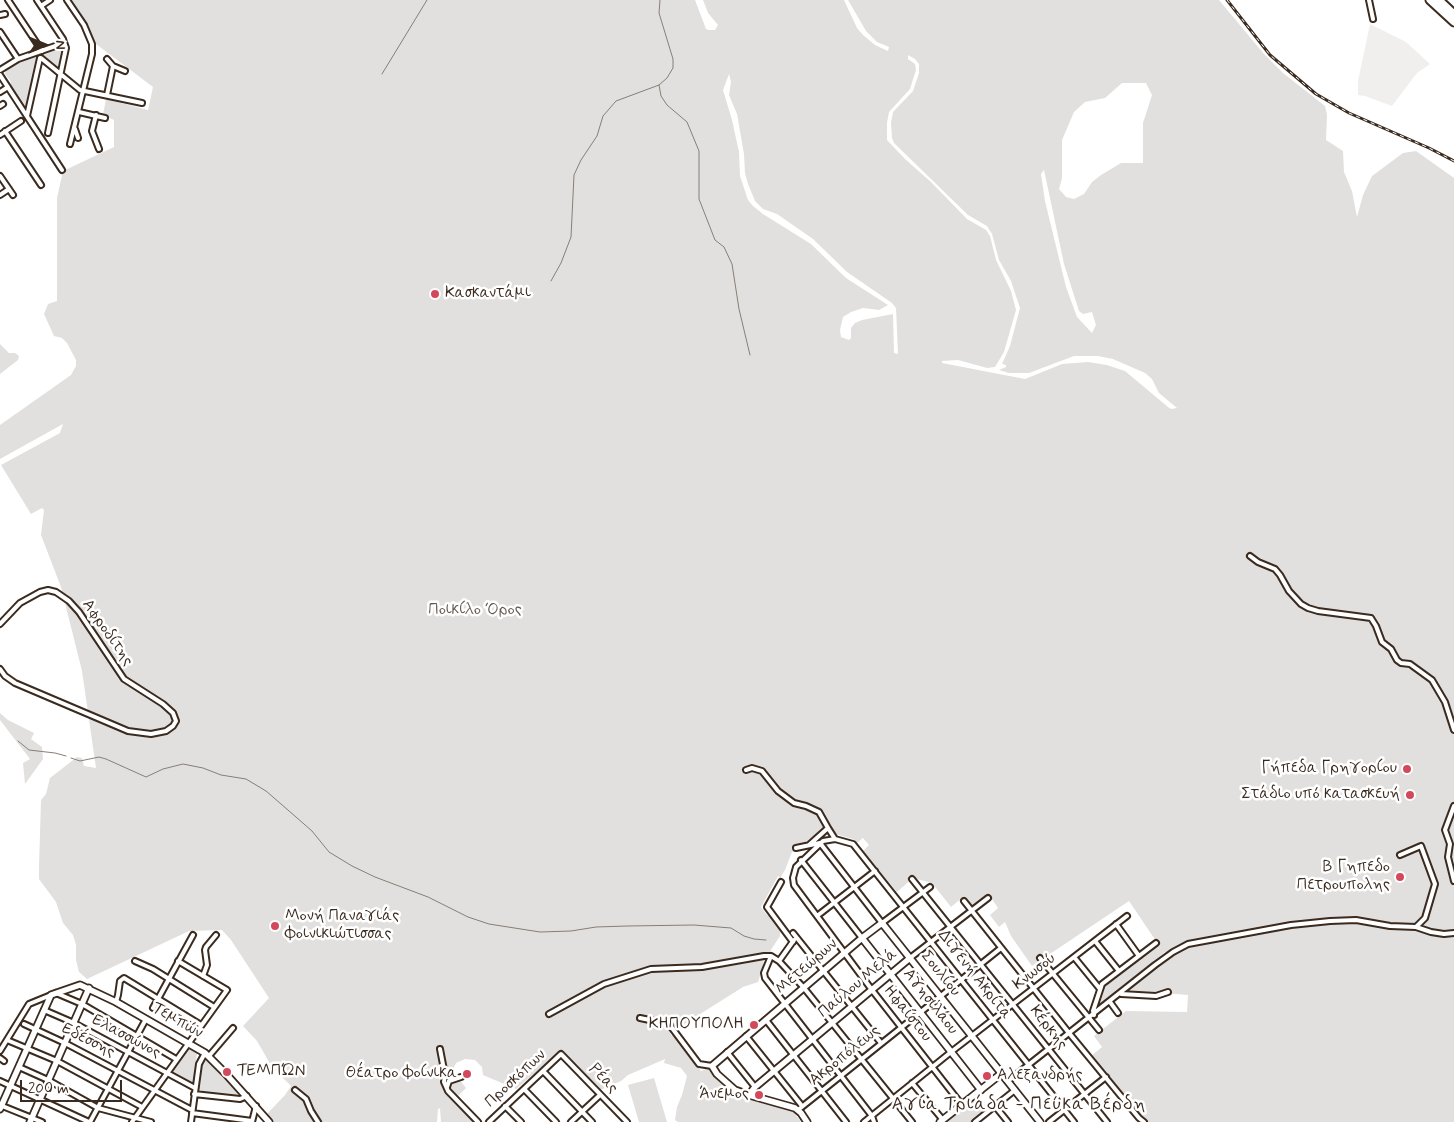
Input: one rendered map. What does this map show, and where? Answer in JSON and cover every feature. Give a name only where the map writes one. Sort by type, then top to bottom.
[{"type":"highway","points":[[1430,0],[1454,22]]},
{"type":"highway","points":[[1438,0],[1454,14]]},
{"type":"street","points":[[8,0],[42,51]]},
{"type":"street","points":[[37,0],[64,43],[66,52],[48,133]]},
{"type":"street","points":[[41,6],[50,0]]},
{"type":"street","points":[[67,0],[84,25],[92,44],[92,54],[70,144]]},
{"type":"street","points":[[1369,0],[1373,19]]},
{"type":"street","points":[[0,32],[18,59]]},
{"type":"street","points":[[0,70],[18,59],[64,43]]},
{"type":"street","points":[[36,52],[40,58],[83,91],[142,103]]},
{"type":"street","points":[[28,116],[40,58]]},
{"type":"street","points":[[107,59],[113,66],[125,71]]},
{"type":"street","points":[[107,95],[113,66]]},
{"type":"street","points":[[0,75],[62,170]]},
{"type":"street","points":[[0,92],[8,87]]},
{"type":"street","points":[[79,112],[105,118]]},
{"type":"street","points":[[96,115],[92,131],[99,149]]},
{"type":"street","points":[[0,135],[21,121]]},
{"type":"street","points":[[75,126],[78,138]]},
{"type":"street","points":[[5,132],[41,185]]},
{"type":"street","points":[[0,176],[13,195]]},
{"type":"street","points":[[0,195],[9,189]]},
{"type":"street","points":[[1250,556],[1258,562],[1275,569],[1289,591],[1301,604],[1308,608],[1371,618],[1382,642],[1391,649],[1396,660],[1401,663],[1410,664],[1432,680],[1445,702],[1454,730]]},
{"type":"street","name":"Αφροδίτης","points":[[0,624],[20,603],[40,592],[48,590],[56,592],[69,601],[79,612],[124,679],[163,704],[173,713],[176,720],[173,726],[166,731],[151,734],[128,731],[15,683],[5,676],[0,669]]},
{"type":"street","points":[[746,770],[752,768],[762,771],[778,791],[794,803],[819,812],[835,839]]},
{"type":"street","points":[[1454,806],[1445,830],[1450,844],[1448,857],[1454,881]]},
{"type":"street","points":[[808,846],[828,828]]},
{"type":"street","points":[[801,860],[826,839],[835,839]]},
{"type":"street","name":"Διγενή Ακρίτα","points":[[835,839],[854,844],[1074,1122]]},
{"type":"street","points":[[796,848],[820,843]]},
{"type":"street","name":"Σουλίου","points":[[820,843],[1040,1122]]},
{"type":"street","points":[[1400,854],[1421,846],[1435,884],[1425,918],[1416,927]]},
{"type":"street","name":"Ηφαίστου","points":[[801,860],[794,872],[794,885],[872,990],[962,1104]]},
{"type":"street","name":"Αγησιλάου","points":[[801,860],[981,1090]]},
{"type":"street","points":[[817,916],[874,870]]},
{"type":"street","name":"Κέρκης","points":[[912,879],[1107,1122]]},
{"type":"street","points":[[781,882],[767,907],[793,942]]},
{"type":"street","name":"Μετεώρων","points":[[712,1066],[862,938],[930,887]]},
{"type":"street","name":"Παύλου Μελά","points":[[749,1095],[774,1071],[910,958],[932,943],[988,898]]},
{"type":"street","points":[[964,901],[1106,1077],[1137,1120],[1144,1122]]},
{"type":"street","name":"Κνωσού","points":[[864,1122],[933,1066],[1127,916]]},
{"type":"street","points":[[1008,1081],[1172,952],[1188,944],[1291,924],[1330,921],[1356,920],[1390,926],[1416,927],[1438,933],[1454,933]]},
{"type":"street","points":[[1116,924],[1139,956]]},
{"type":"street","points":[[152,1008],[193,935]]},
{"type":"street","points":[[203,976],[207,965],[206,947],[216,935]]},
{"type":"street","points":[[779,961],[793,942],[795,935],[881,1043]]},
{"type":"street","points":[[1095,941],[1119,971]]},
{"type":"street","points":[[1094,1015],[1093,1011],[1102,984],[1156,943]]},
{"type":"street","name":"Ακροπόλεως","points":[[800,1108],[1001,948]]},
{"type":"street","points":[[771,956],[764,976],[872,1116],[874,1122]]},
{"type":"street","points":[[549,1014],[604,984],[652,970],[702,967],[771,956],[779,961],[804,988],[912,1122]]},
{"type":"street","points":[[1074,957],[1100,989]]},
{"type":"street","points":[[1040,958],[1099,1030]]},
{"type":"street","points":[[135,961],[154,970],[214,1007]]},
{"type":"street","points":[[132,1122],[227,990],[178,961]]},
{"type":"street","points":[[116,1002],[120,981],[124,978],[202,1025]]},
{"type":"street","points":[[0,1052],[29,1004],[78,985],[89,988],[31,1120]]},
{"type":"street","name":"Τεμπών","points":[[89,988],[207,1054],[269,1122]]},
{"type":"street","points":[[1121,994],[1156,996],[1168,992]]},
{"type":"street","points":[[54,994],[82,1004],[176,1060]]},
{"type":"street","points":[[42,1122],[31,1120],[1,1106],[44,1010],[54,994]]},
{"type":"street","points":[[1110,1002],[1118,1013]]},
{"type":"street","name":"Ελασσώνος","points":[[44,1010],[74,1023],[195,1088]]},
{"type":"street","points":[[640,1018],[669,1024],[699,1064],[712,1066],[732,1088],[749,1095],[800,1108]]},
{"type":"street","points":[[0,1081],[89,1122],[146,1019]]},
{"type":"street","points":[[766,1020],[846,1122]]},
{"type":"street","name":"Εδέσσης","points":[[24,1024],[118,1070],[192,1112],[252,1122]]},
{"type":"street","points":[[191,1122],[198,1064],[233,1028]]},
{"type":"street","points":[[746,1036],[774,1071],[800,1108],[807,1122]]},
{"type":"street","points":[[7,1040],[57,1062],[142,1107]]},
{"type":"street","points":[[440,1049],[446,1075],[450,1081]]},
{"type":"street","points":[[727,1052],[756,1087]]},
{"type":"street","name":"Προσκόπων","points":[[489,1122],[561,1054]]},
{"type":"street","name":"Ρέας","points":[[561,1054],[627,1122]]},
{"type":"street","points":[[19,1067],[48,1080],[98,1108],[151,1122]]},
{"type":"street","points":[[543,1072],[592,1122]]},
{"type":"street","points":[[912,1084],[941,1121],[1002,1073]]},
{"type":"street","points":[[446,1075],[444,1082],[450,1095],[478,1122]]},
{"type":"street","points":[[447,1087],[450,1081],[461,1077]]},
{"type":"street","points":[[1049,1122],[1106,1077]]},
{"type":"street","points":[[524,1089],[556,1122]]},
{"type":"street","points":[[295,1090],[306,1099],[310,1111],[318,1122]]},
{"type":"street","points":[[975,1122],[1015,1090]]},
{"type":"street","points":[[194,1094],[240,1099],[247,1096]]},
{"type":"street","points":[[571,1122],[600,1095]]},
{"type":"street","points":[[252,1122],[256,1106]]},
{"type":"street","points":[[505,1106],[520,1122]]},
{"type":"street","points":[[995,1106],[1008,1122]]},
{"type":"shaded area","points":[[1370,24],[1406,42],[1430,64],[1417,73],[1392,106],[1358,95],[1358,81]]},
{"type":"green space","name":"Ποικίλο Όρος","points":[[69,0],[695,0],[706,29],[715,30],[718,25],[708,13],[703,0],[844,0],[857,28],[863,35],[875,45],[888,51],[889,47],[877,42],[866,31],[848,0],[1219,0],[1264,54],[1283,73],[1325,106],[1327,115],[1326,140],[1343,151],[1344,172],[1352,191],[1357,217],[1363,195],[1372,176],[1403,153],[1416,151],[1454,178],[1454,1122],[1149,1122],[1140,1115],[1091,1056],[1102,1047],[1094,1036],[1126,1011],[1187,1012],[1188,995],[1127,990],[1168,957],[1165,952],[1097,1006],[1103,985],[1158,944],[1129,901],[1032,966],[1011,936],[1005,922],[999,927],[990,915],[998,908],[990,896],[973,908],[964,896],[951,907],[932,883],[913,878],[897,892],[863,851],[869,845],[863,838],[857,843],[853,839],[835,834],[827,822],[825,824],[826,827],[792,852],[785,870],[780,878],[778,876],[761,907],[774,920],[780,930],[780,936],[763,962],[758,982],[743,987],[670,1033],[672,1036],[673,1034],[701,1071],[709,1068],[726,1090],[753,1101],[790,1110],[801,1122],[678,1122],[675,1120],[677,1107],[687,1076],[681,1068],[664,1063],[665,1059],[600,1090],[561,1051],[516,1089],[483,1075],[482,1067],[475,1060],[465,1059],[456,1063],[452,1071],[454,1081],[459,1079],[466,1088],[457,1097],[448,1097],[474,1122],[441,1122],[440,1108],[438,1109],[437,1122],[272,1122],[266,1115],[291,1086],[272,1067],[257,1041],[243,1026],[269,998],[231,940],[222,930],[189,931],[87,979],[79,972],[73,935],[63,923],[56,902],[39,879],[41,800],[46,794],[50,778],[77,757],[82,758],[84,766],[96,768],[82,671],[61,587],[41,535],[44,510],[42,508],[31,514],[1,465],[60,433],[63,424],[0,459],[0,425],[71,375],[76,366],[76,360],[67,343],[62,338],[54,336],[44,314],[48,304],[57,301],[57,198],[63,171],[114,147],[114,120],[103,115],[106,99],[148,110],[153,87],[96,44]],"holes":[[[908,55],[919,64],[919,73],[913,91],[893,112],[891,123],[894,143],[968,215],[987,226],[992,234],[999,260],[1011,281],[1020,308],[1010,346],[1002,364],[1006,365],[1006,367],[999,370],[1009,373],[1029,373],[1074,356],[1098,356],[1113,359],[1145,373],[1152,379],[1159,393],[1177,408],[1171,409],[1168,407],[1125,371],[1107,365],[1088,362],[1062,364],[1025,379],[942,363],[942,361],[958,360],[987,368],[995,367],[1004,352],[1016,310],[1011,291],[996,260],[990,236],[986,230],[967,219],[887,140],[889,112],[910,89],[916,70],[915,64],[908,59]],[[729,74],[731,82],[729,95],[737,114],[744,154],[745,173],[755,201],[763,209],[777,214],[813,239],[847,272],[892,303],[896,308],[898,354],[894,353],[893,314],[855,323],[851,328],[851,338],[849,340],[841,337],[840,330],[843,317],[863,308],[879,310],[888,305],[846,278],[811,244],[763,214],[748,200],[740,176],[739,152],[723,90]],[[1122,83],[1146,83],[1152,95],[1143,123],[1143,163],[1121,163],[1092,182],[1084,194],[1074,199],[1066,197],[1059,189],[1062,178],[1062,140],[1074,112],[1085,102],[1105,98]],[[1044,170],[1064,264],[1079,311],[1083,314],[1092,312],[1096,325],[1092,333],[1077,317],[1066,287],[1045,201],[1041,174]]]},
{"type":"green space","points":[[63,46],[65,52],[61,67],[58,69],[43,57],[44,52]]},
{"type":"green space","points":[[34,56],[38,60],[27,108],[5,74],[6,70]]},
{"type":"green space","points":[[0,344],[9,353],[15,353],[19,356],[18,360],[0,374]]},
{"type":"green space","points":[[0,713],[8,720],[34,733],[31,739],[42,747],[43,759],[25,784],[23,763],[30,759],[0,720]]},
{"type":"green space","points":[[188,1048],[197,1053],[193,1084],[171,1072]]},
{"type":"green space","points":[[208,1059],[238,1093],[237,1096],[197,1091],[201,1064]]},
{"type":"green space","points":[[654,1078],[667,1122],[639,1122],[628,1085]]},
{"type":"green space","points":[[978,1097],[988,1109],[972,1122],[946,1122]]},
{"type":"waterway","points":[[382,74],[427,0]]},
{"type":"waterway","points":[[551,281],[561,263],[571,237],[574,175],[581,160],[597,136],[603,116],[616,101],[659,85],[667,78],[673,68],[673,59],[659,13],[660,0]]},
{"type":"waterway","points":[[659,85],[661,96],[667,105],[687,122],[699,151],[699,199],[715,240],[724,247],[732,264],[739,309],[750,355]]},
{"type":"waterway","points":[[18,741],[29,750],[66,756]]},
{"type":"waterway","points":[[71,758],[80,761],[99,757],[146,777],[163,769],[183,764],[203,768],[221,775],[246,779],[266,791],[312,831],[329,852],[352,866],[428,897],[468,917],[489,924],[540,932],[571,931],[596,927],[694,925],[731,928],[744,936],[766,940]]},
{"type":"railway","points":[[1227,0],[1270,55],[1316,94],[1349,113],[1454,161]]},
{"type":"place","name":"Κασκαντάμι","points":[[435,294]]},
{"type":"place","name":"Γήπεδα Γρηγορίου","points":[[1407,769]]},
{"type":"place","name":"Στάδιο υπό κατασκευή","points":[[1410,795]]},
{"type":"place","name":"Β Γηπεδο Πετρουπολης","points":[[1400,877]]},
{"type":"place","name":"Μονή Παναγιάς Φοινικιώτισσας","points":[[275,926]]},
{"type":"place","name":"ΚΗΠΟΥΠΟΛΗ","points":[[754,1025]]},
{"type":"place","name":"ΤΕΜΠΏΝ","points":[[227,1072]]},
{"type":"place","name":"Θέατρο Φοίνικα","points":[[467,1074]]},
{"type":"place","name":"Αλεξανδρής","points":[[987,1076]]},
{"type":"place","name":"Άνεμος","points":[[759,1095]]},
{"type":"district","name":"Αγία Τριάδα - Πεύκα Βέρδη","points":[[1019,1105]]}]
